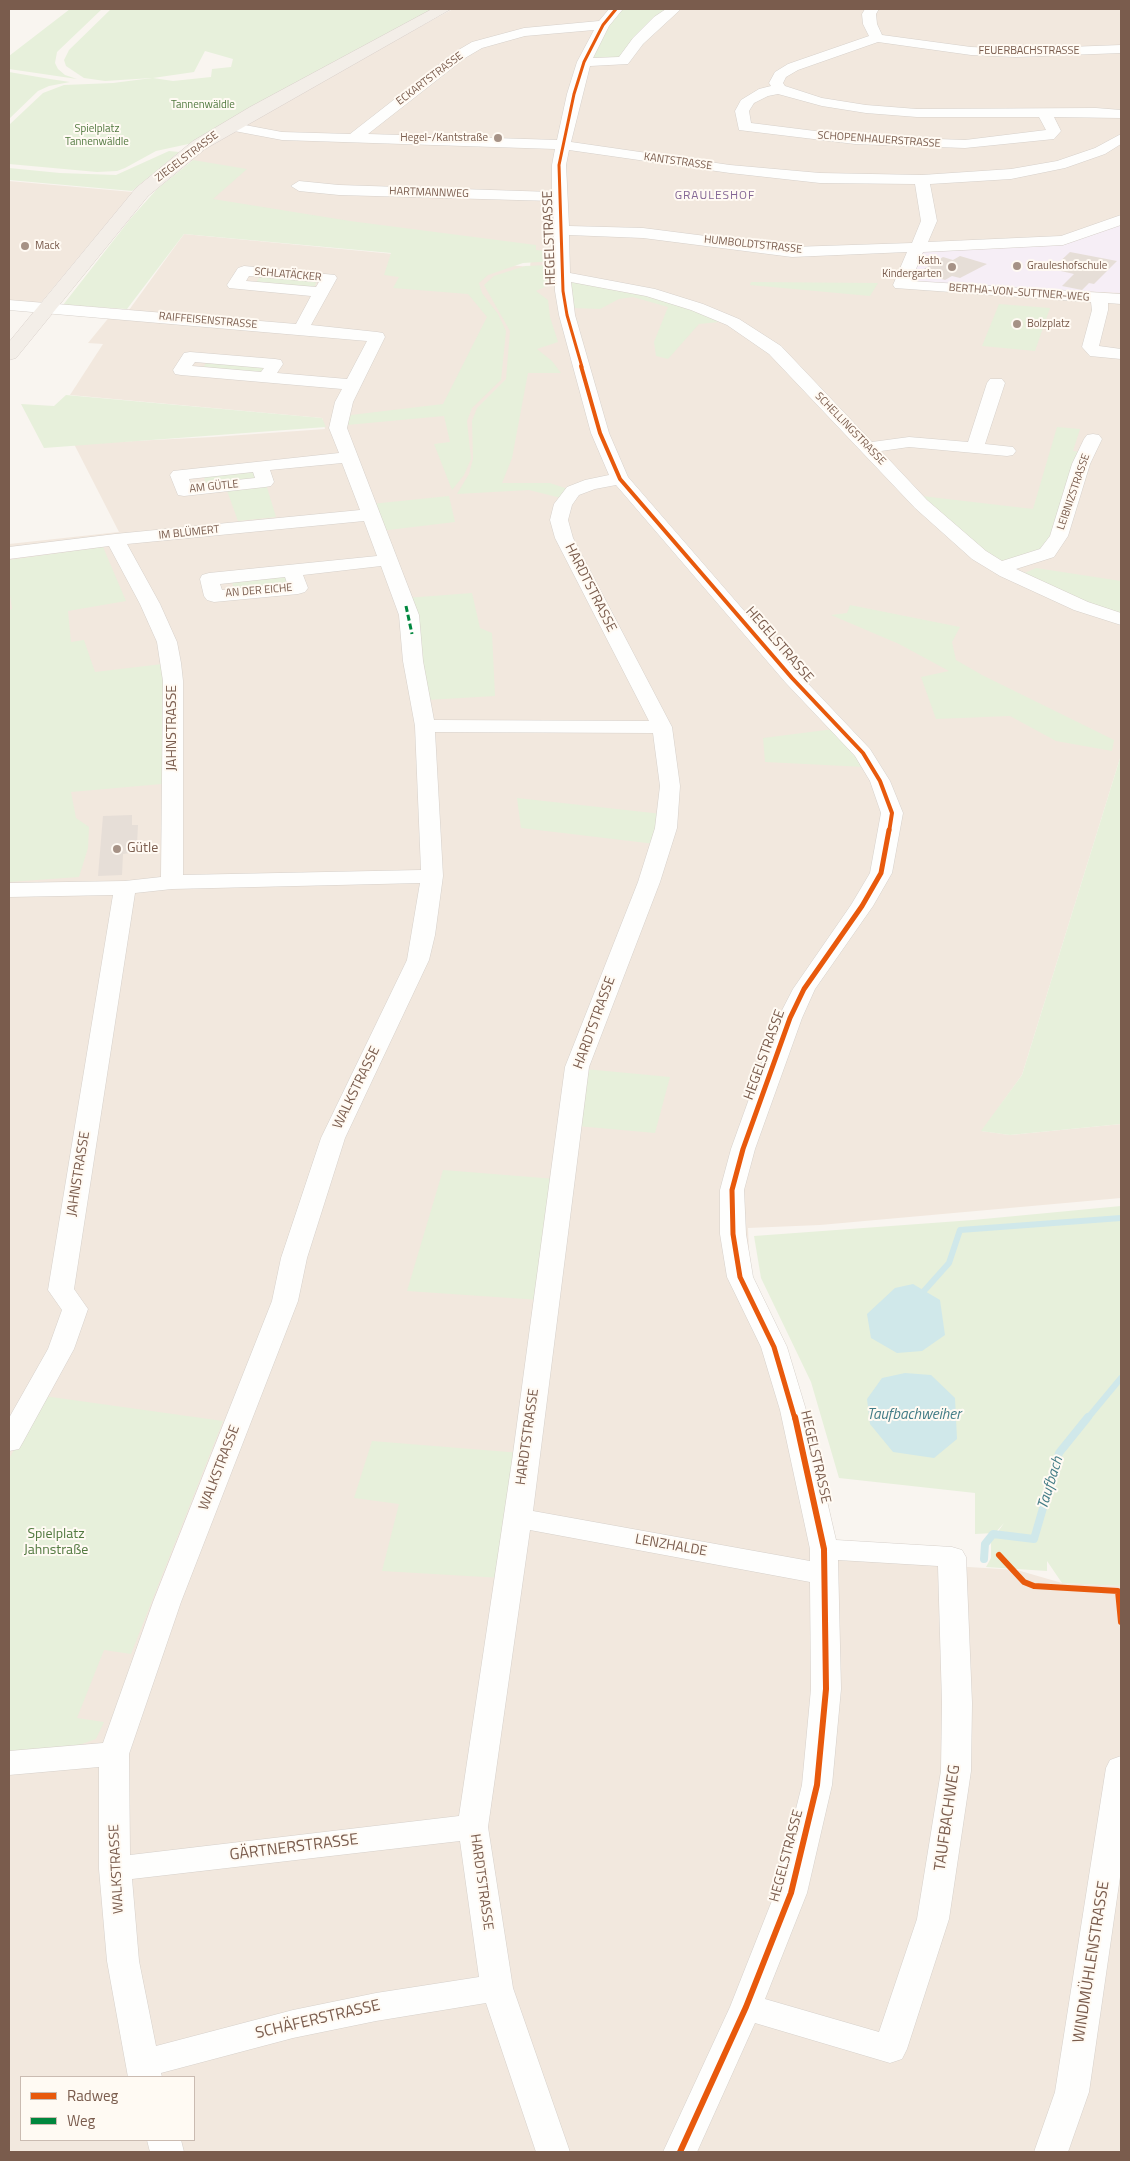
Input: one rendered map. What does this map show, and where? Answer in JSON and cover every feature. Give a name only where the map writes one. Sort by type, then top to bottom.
[{"type":"main road","name":"ZIEGELSTRASSE","points":[[9,354],[142,192],[199,145],[229,126],[444,9]]},
{"type":"street","name":"HEGELSTRASSE","points":[[616,9],[603,25],[584,62],[562,145],[559,165],[559,197],[563,230],[563,276],[567,315],[600,433],[620,479],[792,678],[864,753],[880,781],[892,813],[881,873],[862,906],[804,989],[790,1018],[743,1149],[732,1190],[733,1234],[740,1277],[774,1347],[793,1410],[824,1561],[826,1689],[817,1785],[791,1893],[746,2008],[680,2152]]},
{"type":"street","points":[[584,62],[623,61],[638,40],[674,9]]},
{"type":"street","points":[[872,9],[869,14],[870,24],[877,38],[793,67],[780,75],[776,83],[780,89],[821,102],[866,109],[936,113],[1044,112],[1121,114]]},
{"type":"street","name":"ECKARTSTRASSE","points":[[354,138],[460,55],[477,45],[524,32],[603,25]]},
{"type":"street","name":"FEUERBACHSTRASSE","points":[[877,38],[971,51],[1016,53],[1121,49]]},
{"type":"street","name":"SCHOPENHAUERSTRASSE","points":[[780,89],[764,92],[748,100],[742,111],[744,127],[855,140],[965,144],[1049,136],[1054,131],[1044,112]]},
{"type":"street","name":"KANTSTRASSE","points":[[229,126],[282,136],[562,145],[730,169],[820,178],[922,180],[1011,174],[1060,165],[1100,152],[1121,138]]},
{"type":"street","name":"BERTHA-VON-SUTTNER-WEG","points":[[922,180],[929,221],[901,285],[1121,298]]},
{"type":"street","name":"HARTMANNWEG","points":[[299,186],[339,190],[559,197]]},
{"type":"street","name":"HUMBOLDTSTRASSE","points":[[563,230],[643,233],[792,252],[1037,243],[1063,240],[1121,220]]},
{"type":"street","name":"SCHLATÄCKER","points":[[301,329],[328,278],[244,271],[235,285],[320,292]]},
{"type":"street","name":"SCHELLINGSTRASSE","points":[[563,276],[648,292],[697,307],[733,322],[775,350],[920,504],[973,550],[1000,568],[1081,606],[1121,618]]},
{"type":"street","name":"BERTHA-VON-SUTTNER-WEG","points":[[1099,298],[1100,310],[1090,347],[1096,352],[1121,354]]},
{"type":"street","name":"RAIFFEISENSTRASSE","points":[[9,305],[377,337],[352,385]]},
{"type":"street","points":[[266,377],[352,385],[344,402],[338,428],[370,515],[389,560]]},
{"type":"street","points":[[975,447],[996,383]]},
{"type":"street","name":"LEIBNIZSTRASSE","points":[[1000,568],[1047,553],[1059,536],[1081,464],[1093,439]]},
{"type":"street","points":[[869,448],[909,442],[1007,451]]},
{"type":"street","points":[[260,466],[348,457]]},
{"type":"street","name":"HARDTSTRASSE","points":[[553,2152],[497,1988],[473,1826],[517,1518],[577,1066],[649,882],[666,828],[670,786],[662,726],[564,538],[559,520],[562,504],[573,491],[591,484],[620,479]]},
{"type":"street","name":"IM BLÜMERT","points":[[9,553],[115,540],[370,515]]},
{"type":"street","name":"JAHNSTRASSE","points":[[115,540],[150,604],[166,642],[171,664],[173,681],[172,882]]},
{"type":"street","name":"AN DER EICHE","points":[[292,571],[389,560]]},
{"type":"street","name":"WALKSTRASSE","points":[[143,2071],[123,1961],[115,1870],[114,1754],[167,1602],[285,1301],[294,1258],[333,1138],[418,960],[424,935],[432,876],[424,726],[413,661],[412,634],[406,606],[389,560]]},
{"type":"street","points":[[424,726],[662,726]]},
{"type":"street","points":[[9,890],[125,888],[172,882],[432,876]]},
{"type":"street","name":"JAHNSTRASSE","points":[[9,1442],[61,1349],[75,1309],[61,1290],[125,888]]},
{"type":"street","name":"LENZHALDE","points":[[517,1518],[824,1561]]},
{"type":"street","name":"TAUFBACHWEG","points":[[746,2008],[890,2049],[933,1919],[956,1771],[957,1703],[952,1557],[824,1561]]},
{"type":"street","points":[[9,1763],[114,1754]]},
{"type":"street","name":"WINDMÜHLENSTRASSE","points":[[1051,2152],[1072,2092],[1121,1768]]},
{"type":"street","name":"GÄRTNERSTRASSE","points":[[115,1870],[473,1826]]},
{"type":"street","name":"SCHÄFERSTRASSE","points":[[143,2071],[293,2024],[376,2007],[497,1988]]},
{"type":"shaded area","points":[[453,9],[1121,9],[1121,755],[1022,1075],[982,1131],[1010,1135],[1121,1124],[1121,1198],[820,1225],[748,1228],[750,1278],[816,1473],[824,1485],[840,1559],[1017,1570],[1062,1583],[1120,1586],[1121,1566],[1121,2152],[9,2152],[9,544],[119,532],[74,444],[325,429],[322,418],[70,395],[103,344],[88,343],[115,310],[129,310],[184,234],[530,267],[532,247],[352,222],[208,199],[243,170],[187,160],[291,96]]},
{"type":"shaded area","points":[[9,181],[133,192],[38,306],[9,303]]},
{"type":"shaded area","name":"Grauleshofschule","points":[[1121,223],[1121,293],[906,283],[920,250],[1066,242]]},
{"type":"green space","points":[[70,9],[102,9],[57,52],[55,63],[58,69],[65,75],[77,79],[9,69],[9,56]]},
{"type":"green space","points":[[111,9],[434,9],[193,143],[156,151],[117,171],[97,172],[9,164],[9,125],[43,93],[64,85],[113,83],[152,78],[105,81],[84,78],[66,66],[64,60],[69,50]],"holes":[[[205,51],[233,59],[231,67],[212,69],[211,77],[173,81],[153,78],[194,72]]]},
{"type":"green space","points":[[616,9],[674,9],[623,61],[584,62],[603,25]]},
{"type":"green space","points":[[9,72],[70,82],[49,86],[38,91],[9,119]]},
{"type":"green space","points":[[169,151],[179,152],[132,191],[9,180],[9,168],[60,173],[116,175]]},
{"type":"green space","points":[[193,160],[247,169],[213,199],[350,221],[536,245],[536,250],[556,252],[557,261],[523,263],[488,275],[479,283],[482,293],[498,314],[506,331],[501,380],[472,408],[467,421],[471,459],[464,475],[452,490],[434,444],[450,442],[444,416],[347,425],[351,415],[443,404],[487,317],[468,294],[393,288],[399,277],[384,275],[391,253],[184,234],[127,309],[63,305],[131,218],[157,189]]},
{"type":"green space","points":[[549,265],[551,284],[536,291],[548,300],[550,317],[558,342],[537,349],[552,361],[561,373],[528,373],[512,458],[502,483],[550,483],[571,490],[561,498],[529,490],[457,494],[469,474],[473,459],[472,421],[477,408],[506,379],[510,331],[484,285],[494,276],[525,266]]},
{"type":"green space","points":[[261,275],[318,279],[314,288],[255,284]]},
{"type":"green space","points":[[571,281],[644,294],[692,310],[719,322],[699,324],[668,359],[656,356],[654,342],[668,307],[633,297],[619,299],[600,309],[573,308]]},
{"type":"green space","points":[[751,282],[878,283],[870,296],[750,285]]},
{"type":"green space","points":[[999,304],[1050,308],[1035,351],[982,346]]},
{"type":"green space","points":[[208,360],[268,365],[262,374],[202,369]]},
{"type":"green space","points":[[66,395],[322,418],[326,427],[44,448],[21,404],[54,406]]},
{"type":"green space","points":[[1057,427],[1080,429],[1073,451],[1086,453],[1047,553],[1000,568],[913,495],[1033,509]]},
{"type":"green space","points":[[257,468],[262,481],[207,487],[203,474]]},
{"type":"green space","points":[[266,484],[276,517],[238,521],[226,488]]},
{"type":"green space","points":[[449,496],[455,522],[380,531],[371,504]]},
{"type":"green space","points":[[103,547],[126,601],[68,611],[71,642],[84,640],[95,672],[171,663],[173,783],[71,792],[76,818],[89,827],[88,848],[79,877],[9,882],[9,610],[12,609],[9,588],[9,560]]},
{"type":"green space","points":[[1036,568],[1121,581],[1121,615],[1087,605],[1020,575]]},
{"type":"green space","points":[[289,573],[294,586],[235,592],[231,579]]},
{"type":"green space","points":[[472,593],[480,628],[492,633],[495,696],[427,700],[406,598]]},
{"type":"green space","points":[[850,605],[960,627],[952,642],[956,660],[982,675],[1114,740],[1112,751],[1056,741],[1010,716],[936,719],[921,677],[949,671],[899,644],[831,615],[847,613]]},
{"type":"green space","points":[[834,729],[865,767],[765,762],[763,738]]},
{"type":"green space","points":[[1121,755],[1121,1124],[1010,1135],[981,1131],[1022,1075]]},
{"type":"green space","points":[[517,798],[662,814],[655,844],[521,828]]},
{"type":"green space","points":[[585,1069],[670,1077],[655,1133],[577,1126]]},
{"type":"green space","points":[[443,1170],[556,1179],[540,1300],[407,1291]]},
{"type":"green space","points":[[1121,1206],[1120,1586],[1062,1583],[1047,1561],[1047,1571],[986,1567],[991,1558],[991,1542],[1004,1523],[995,1533],[975,1534],[975,1493],[839,1478],[811,1382],[761,1278],[754,1236],[973,1220]]},
{"type":"green space","name":"Spielplatz Jahnstraße","points":[[44,1396],[223,1421],[131,1654],[104,1650],[77,1718],[104,1722],[96,1739],[79,1745],[9,1755],[9,1459]]},
{"type":"green space","points":[[372,1441],[521,1453],[502,1578],[382,1571],[399,1504],[354,1498]]},
{"type":"water","points":[[913,1284],[940,1300],[945,1335],[922,1351],[897,1353],[871,1338],[867,1314],[895,1288]]},
{"type":"water","name":"Taufbachweiher","points":[[905,1373],[931,1375],[955,1398],[957,1439],[934,1458],[893,1452],[870,1424],[867,1399],[882,1378]]},
{"type":"building","name":"Grauleshofschule","points":[[1070,252],[1117,261],[1094,284],[1089,283],[1082,290],[1062,286],[1074,274],[1052,269]]},
{"type":"building","name":"Kath. Kindergarten","points":[[960,256],[987,264],[960,278],[952,276],[945,280],[919,272],[943,257],[953,260]]},
{"type":"building","name":"Gütle","points":[[132,815],[132,825],[138,825],[137,845],[131,845],[130,853],[123,854],[122,875],[98,876],[103,816]]},
{"type":"waterway","points":[[924,1291],[949,1263],[960,1230],[1121,1218]]},
{"type":"waterway","name":"Taufbach","points":[[1087,1419],[1121,1378]]},
{"type":"waterway","name":"Taufbach","points":[[984,1559],[985,1544],[993,1534],[1034,1539],[1059,1453],[1088,1417]]},
{"type":"marked path","points":[[406,606],[412,634]]},
{"type":"cycle path","points":[[616,9],[603,25],[584,62],[574,94],[559,165],[563,291],[567,315],[600,433],[620,479],[792,678],[863,753],[880,781],[892,813],[881,873],[862,906],[804,989],[790,1018],[743,1149],[732,1190],[733,1234],[740,1277],[774,1347],[793,1410],[824,1549],[826,1689],[817,1785],[791,1893],[746,2007],[680,2152]]},
{"type":"cycle path","points":[[999,1555],[1024,1582],[1034,1586],[1118,1591],[1121,1622]]},
{"type":"place","name":"Hegel-/Kantstraße","points":[[498,138]]},
{"type":"place","name":"Mack","points":[[25,246]]},
{"type":"place","name":"Grauleshofschule","points":[[1017,266]]},
{"type":"place","name":"Kath. Kindergarten","points":[[952,267]]},
{"type":"place","name":"Bolzplatz","points":[[1017,324]]},
{"type":"place","name":"Gütle","points":[[117,849]]},
{"type":"district","name":"GRAULESHOF","points":[[715,196]]},
{"type":"park label","name":"Tannenwäldle","points":[[203,105]]},
{"type":"park label","name":"Spielplatz Tannenwäldle","points":[[97,135]]}]
